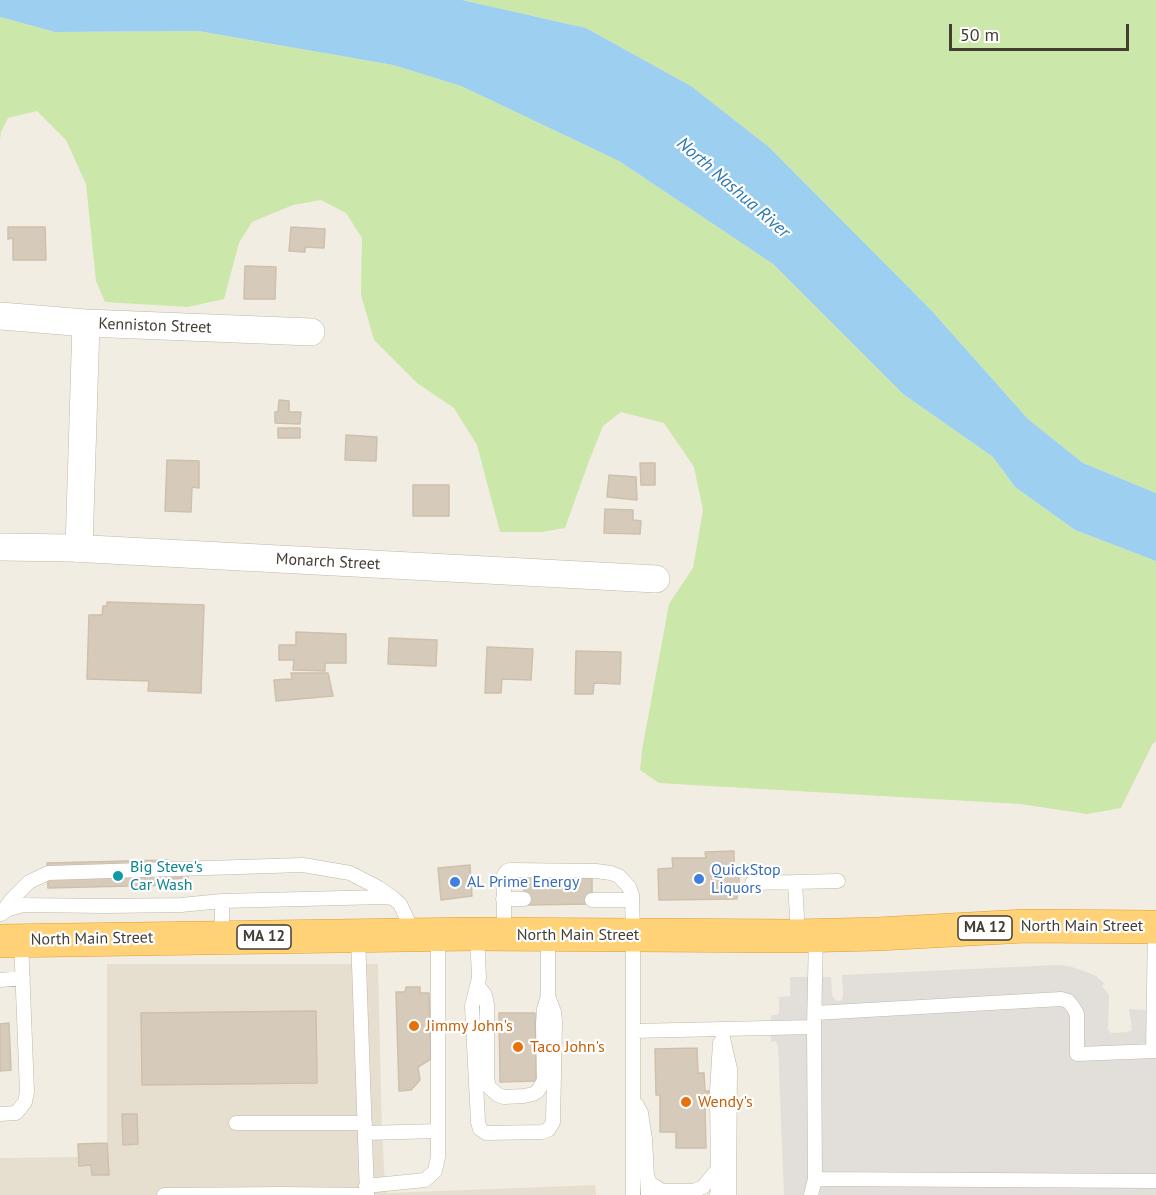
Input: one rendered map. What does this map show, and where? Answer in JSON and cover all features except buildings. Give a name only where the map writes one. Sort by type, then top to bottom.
[{"type":"highway","name":"North Main Street","points":[[6,927],[222,938],[490,934],[807,936],[1156,922]]},
{"type":"street","name":"Kenniston Street","points":[[0,316],[86,323],[311,332]]},
{"type":"street","points":[[79,549],[86,323]]},
{"type":"street","name":"Monarch Street","points":[[0,547],[79,549],[656,579]]},
{"type":"lane","points":[[6,927],[19,890],[29,882],[48,873],[303,865],[350,873],[379,888],[400,904],[426,935],[438,1131],[438,1157],[435,1171],[425,1180],[367,1192],[164,1195]]},
{"type":"lane","points":[[548,996],[555,1022],[553,1122],[548,1130],[542,1132],[486,1133],[480,1129],[478,1122],[472,1006],[490,934],[503,899],[504,875],[510,870],[596,870],[611,873],[626,882],[632,900],[633,1195]]},
{"type":"lane","points":[[752,883],[838,881]]},
{"type":"lane","points":[[795,882],[807,936],[815,1013],[815,1179],[811,1195]]},
{"type":"lane","points":[[0,1114],[16,1113],[24,1102],[27,1092],[23,978],[6,927],[9,909],[23,905],[181,905],[222,901],[393,898]]},
{"type":"lane","points":[[503,899],[524,898]]},
{"type":"lane","points":[[592,900],[632,900]]},
{"type":"lane","points":[[222,901],[222,938]]},
{"type":"lane","points":[[815,1013],[1061,999],[1068,1002],[1077,1014],[1077,1054],[1155,1051],[1156,922]]},
{"type":"lane","points":[[478,986],[485,995],[487,1005],[487,1079],[489,1087],[504,1097],[533,1094],[538,1091],[544,1080],[543,1024],[548,996],[549,934]]},
{"type":"lane","points":[[358,935],[367,1192]]},
{"type":"lane","points":[[0,980],[23,978]]},
{"type":"lane","points":[[633,1031],[814,1027]]},
{"type":"lane","points":[[717,1195],[717,1091],[721,1029]]},
{"type":"lane","points":[[721,1029],[730,1069],[729,1195]]},
{"type":"lane","points":[[633,1100],[643,1120],[648,1195]]},
{"type":"lane","points":[[236,1123],[438,1131]]},
{"type":"lane","points":[[647,1177],[650,1183],[662,1191],[694,1191],[704,1187],[718,1169]]},
{"type":"lane","points":[[815,1179],[1156,1181]]},
{"type":"shaded area","points":[[107,964],[378,964],[382,1132],[387,1193],[595,1185],[596,1195],[0,1195],[0,1158],[79,1157],[78,1144],[107,1143]]},
{"type":"shaded area","points":[[1056,965],[1084,971],[1096,976],[1104,983],[1102,986],[1109,995],[1108,1029],[1111,1033],[1132,1030],[1129,1009],[1156,1011],[1156,1195],[784,1195],[778,1046],[776,1041],[771,1042],[771,1015],[779,1013],[779,997],[790,996],[790,977],[831,977],[832,995],[835,1000],[839,1001],[843,995],[842,975]]},
{"type":"green space","points":[[462,0],[1156,0],[1156,493],[1083,463],[1028,419],[932,311],[769,147],[691,86],[586,28]]},
{"type":"green space","points":[[0,17],[55,32],[198,31],[393,65],[461,86],[619,161],[773,264],[903,394],[993,457],[1015,487],[1075,530],[1156,561],[1156,741],[1121,808],[1087,814],[1020,804],[659,783],[640,770],[669,604],[693,568],[703,510],[694,467],[664,423],[621,412],[603,426],[565,528],[542,532],[500,532],[477,445],[454,408],[417,383],[374,340],[361,295],[362,238],[346,213],[321,200],[293,205],[252,222],[239,243],[224,299],[188,307],[105,302],[96,281],[86,184],[66,140],[37,111],[8,118],[0,140]]},
{"type":"water","name":"North Nashua River","points":[[0,0],[462,0],[586,28],[691,86],[769,147],[932,311],[1028,419],[1083,463],[1156,493],[1156,561],[1075,530],[1015,487],[993,457],[903,394],[773,264],[619,161],[461,86],[393,65],[198,31],[55,32],[0,17]]},
{"type":"place","name":"Big Steve's Car Wash","points":[[118,876]]},
{"type":"place","name":"QuickStop Liquors","points":[[699,879]]},
{"type":"place","name":"AL Prime Energy","points":[[455,882]]},
{"type":"place","name":"Jimmy John's","points":[[414,1026]]},
{"type":"place","name":"Taco John's","points":[[518,1047]]},
{"type":"place","name":"Wendy's","points":[[686,1102]]}]
